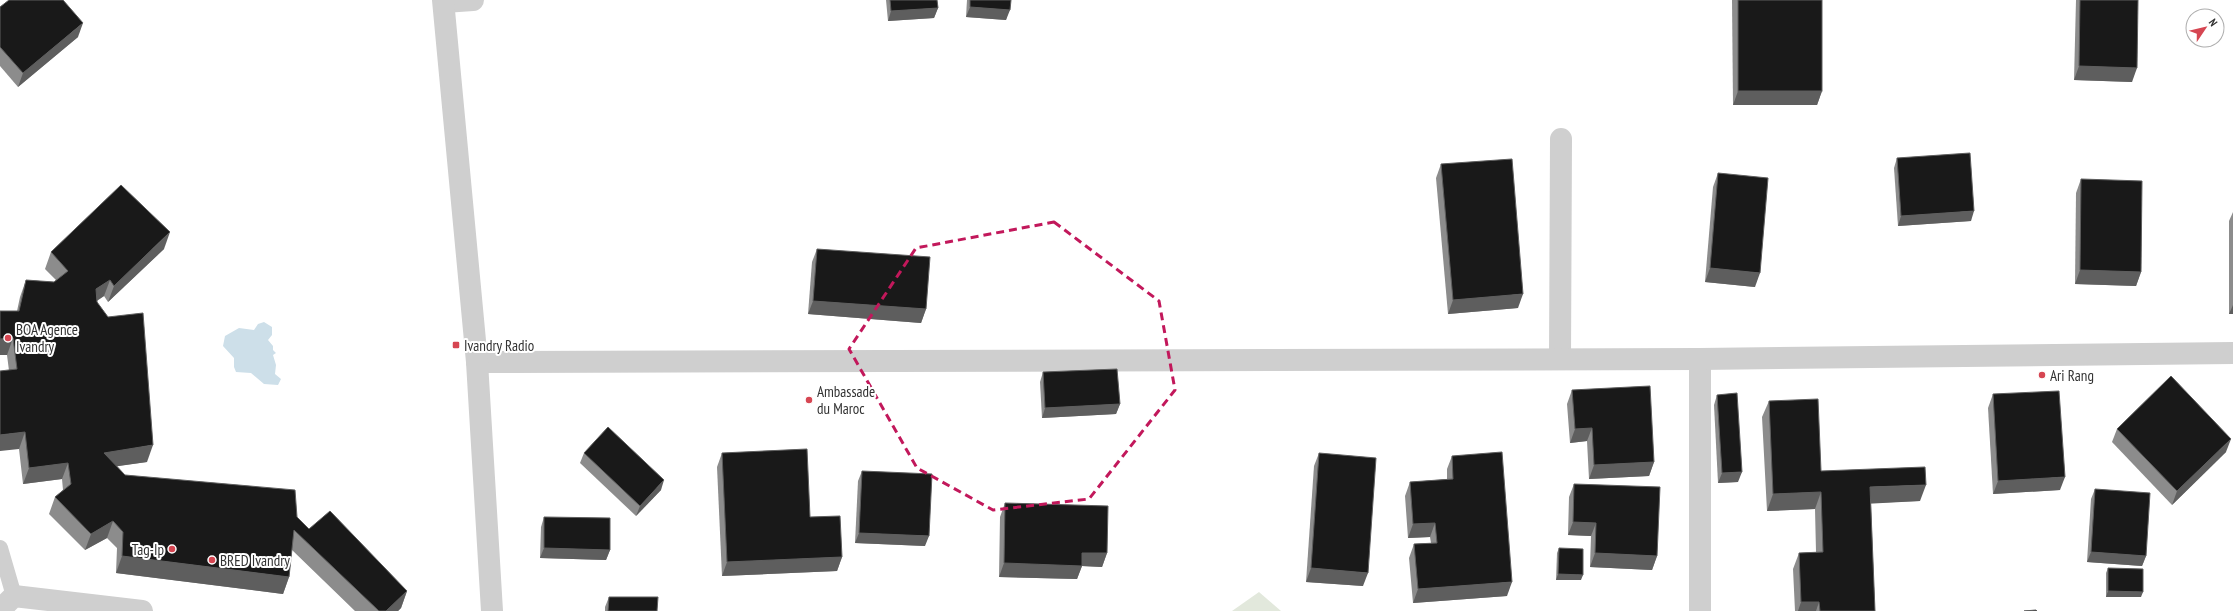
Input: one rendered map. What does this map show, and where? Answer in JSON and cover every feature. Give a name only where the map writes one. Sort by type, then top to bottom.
[{"type":"street","points":[[473,0],[444,1],[477,362],[492,611]]},
{"type":"street","points":[[1560,359],[1562,139]]},
{"type":"street","points":[[477,362],[1560,359],[1700,360],[2233,353]]},
{"type":"street","points":[[1700,360],[1700,611]]},
{"type":"street","points":[[7,603],[142,611]]},
{"type":"lane","points":[[0,548],[7,603]]},
{"type":"highlighted area","points":[[1054,222],[1159,301],[1175,390],[1089,499],[993,510],[917,468],[849,349],[916,248]]},
{"type":"shaded area","points":[[1259,592],[1281,611],[1232,611]]},
{"type":"water","points":[[264,322],[272,327],[272,335],[268,340],[276,353],[273,355],[276,365],[275,374],[281,379],[278,385],[264,384],[251,373],[236,372],[234,367],[234,358],[223,346],[225,336],[239,328],[254,330],[258,324]]},
{"type":"building","points":[[9,0],[63,0],[83,23],[23,73],[0,47],[0,7]]},
{"type":"building","points":[[890,0],[937,0],[938,8],[891,11]]},
{"type":"building","points":[[970,0],[1011,0],[1010,10],[970,7]]},
{"type":"building","points":[[1738,0],[1822,0],[1822,91],[1738,91]]},
{"type":"building","points":[[2080,0],[2138,0],[2137,68],[2079,66]]},
{"type":"building","points":[[1970,153],[1974,211],[1901,216],[1897,158]]},
{"type":"building","points":[[1512,159],[1523,294],[1453,300],[1441,164]]},
{"type":"building","points":[[1718,173],[1768,178],[1760,273],[1710,268]]},
{"type":"building","points":[[2081,179],[2142,181],[2141,272],[2080,270]]},
{"type":"building","points":[[121,185],[170,232],[114,286],[110,280],[96,289],[97,302],[108,317],[143,313],[153,445],[104,453],[125,475],[295,490],[297,517],[309,529],[330,511],[407,591],[386,611],[379,611],[294,530],[289,577],[122,556],[123,532],[113,521],[91,534],[55,497],[71,484],[68,463],[29,468],[25,432],[0,435],[0,371],[17,369],[13,338],[0,339],[0,311],[19,311],[26,280],[54,282],[68,271],[51,252]]},
{"type":"building","points":[[817,249],[930,257],[926,309],[813,301]]},
{"type":"building","points":[[1117,369],[1120,404],[1045,408],[1043,372]]},
{"type":"building","points":[[2171,376],[2231,439],[2177,491],[2117,429]]},
{"type":"building","points":[[1650,386],[1654,462],[1594,465],[1592,428],[1575,429],[1572,390]]},
{"type":"building","points":[[2059,391],[2065,477],[1998,481],[1993,394]]},
{"type":"building","points":[[1737,393],[1742,472],[1722,473],[1717,395]]},
{"type":"building","points":[[1818,399],[1821,471],[1925,467],[1926,485],[1870,487],[1875,611],[1820,611],[1819,602],[1801,602],[1799,553],[1823,552],[1821,492],[1773,494],[1769,401]]},
{"type":"building","points":[[608,427],[664,480],[640,506],[584,453]]},
{"type":"building","points":[[807,449],[810,517],[840,516],[842,557],[727,562],[722,453]]},
{"type":"building","points":[[1502,452],[1512,582],[1418,589],[1414,544],[1437,543],[1435,523],[1413,524],[1410,482],[1453,479],[1452,456]]},
{"type":"building","points":[[1319,453],[1376,458],[1368,573],[1311,568]]},
{"type":"building","points":[[862,471],[932,474],[929,536],[859,533]]},
{"type":"building","points":[[1574,484],[1660,487],[1657,556],[1595,553],[1596,523],[1573,522]]},
{"type":"building","points":[[2095,489],[2150,493],[2146,556],[2091,552]]},
{"type":"building","points":[[1005,503],[1108,506],[1107,553],[1082,553],[1082,566],[1004,563]]},
{"type":"building","points":[[544,517],[610,518],[610,550],[544,548]]},
{"type":"building","points":[[1559,548],[1583,549],[1583,575],[1558,574]]},
{"type":"building","points":[[2108,568],[2143,569],[2143,592],[2108,591]]},
{"type":"building","points":[[609,597],[658,597],[657,611],[608,611]]},
{"type":"place","name":"BOA Agence Ivandry","points":[[8,338]]},
{"type":"place","name":"Ivandry Radio","points":[[456,345]]},
{"type":"place","name":"Ari Rang","points":[[2042,375]]},
{"type":"place","name":"Ambassade du Maroc","points":[[809,400]]},
{"type":"place","name":"Tag-Ip","points":[[172,549]]},
{"type":"place","name":"BRED Ivandry","points":[[212,560]]}]
